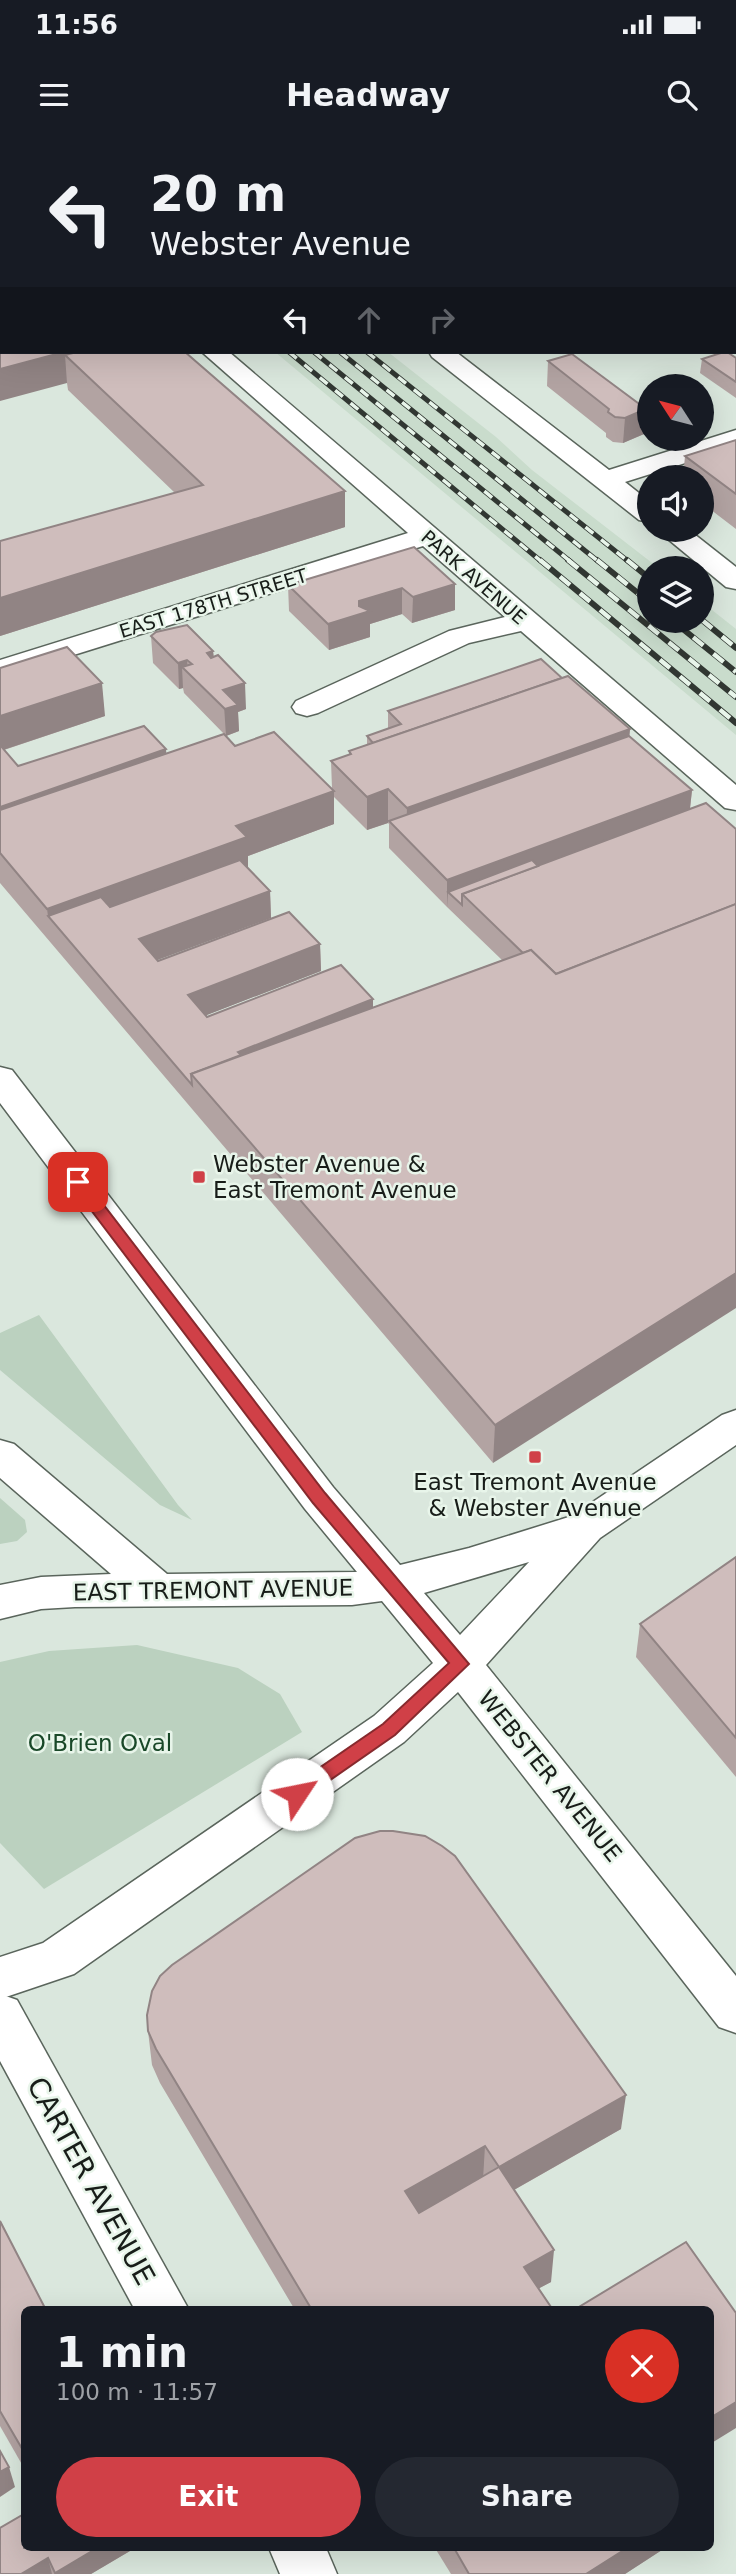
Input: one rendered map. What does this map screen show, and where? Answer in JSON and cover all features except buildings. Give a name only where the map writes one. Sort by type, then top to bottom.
[{"type":"street","name":"PARK AVENUE","points":[[216,354],[736,802]]},
{"type":"street","points":[[444,354],[637,505]]},
{"type":"street","points":[[606,480],[736,438]]},
{"type":"street","name":"EAST 178TH STREET","points":[[0,669],[426,536]]},
{"type":"street","points":[[686,542],[736,581]]},
{"type":"street","points":[[307,707],[459,637],[525,621]]},
{"type":"street","name":"WEBSTER AVENUE","points":[[0,1078],[319,1498],[512,1726],[736,2012]]},
{"type":"street","name":"EAST TREMONT AVENUE","points":[[0,1978],[58,1959],[389,1730],[460,1664],[586,1527],[736,1425]]},
{"type":"street","points":[[0,1455],[156,1590]]},
{"type":"street","name":"EAST TREMONT AVENUE","points":[[0,1602],[41,1593],[338,1590],[392,1584],[459,1567],[586,1527]]},
{"type":"street","name":"CARTER AVENUE","points":[[0,2015],[161,2306]]},
{"type":"street","points":[[298,2551],[310,2574]]},
{"type":"shaded area","points":[[277,354],[391,354],[496,437],[532,470],[643,556],[637,556],[637,633],[714,633],[714,612],[736,629],[736,735]]},
{"type":"green space","points":[[39,1315],[178,1505],[192,1520],[160,1505],[0,1370],[0,1333]]},
{"type":"green space","points":[[0,1498],[25,1520],[27,1532],[17,1541],[0,1544]]},
{"type":"green space","name":"O'Brien Oval","points":[[137,1645],[238,1668],[280,1694],[302,1732],[44,1889],[0,1843],[0,1662],[49,1651]]},
{"type":"railway","points":[[291,354],[542,562]]},
{"type":"railway","points":[[316,354],[571,562]]},
{"type":"railway","points":[[342,354],[599,562]]},
{"type":"railway","points":[[369,354],[629,562]]},
{"type":"railway","points":[[540,560],[736,723]]},
{"type":"railway","points":[[568,560],[736,697]]},
{"type":"railway","points":[[597,560],[637,592]]},
{"type":"railway","points":[[627,560],[637,568]]},
{"type":"railway","points":[[714,630],[736,648]]},
{"type":"railway","points":[[688,633],[736,672]]},
{"type":"place","name":"Webster Avenue & East Tremont Avenue","points":[[199,1177]]},
{"type":"place","name":"East Tremont Avenue & Webster Avenue","points":[[535,1457]]},
{"type":"route","points":[[78,1182],[319,1498],[460,1664],[389,1730],[297,1794]]}]
